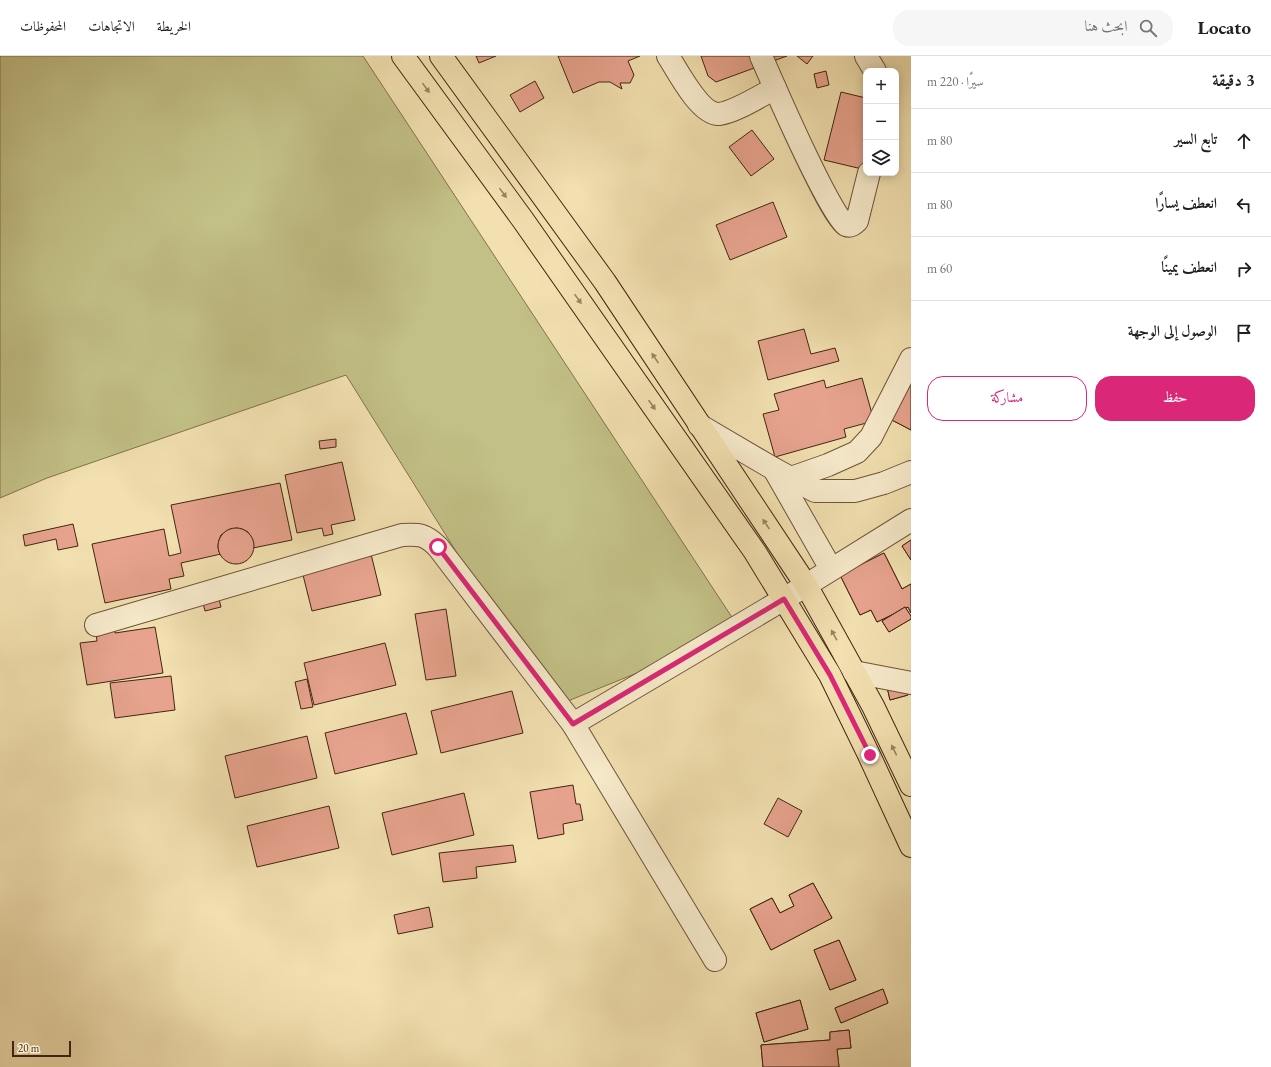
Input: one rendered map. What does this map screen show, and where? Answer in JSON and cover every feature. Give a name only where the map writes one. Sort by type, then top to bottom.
[{"type":"main road","points":[[403,56],[523,220],[755,552],[830,675],[870,755],[911,846]]},
{"type":"main road","points":[[441,56],[605,282],[806,585],[873,706],[911,785]]},
{"type":"street","points":[[668,56],[688,89],[706,110],[718,114],[731,111],[775,88]]},
{"type":"street","points":[[762,56],[775,88],[827,197],[845,225],[853,225],[856,221],[868,176]]},
{"type":"street","points":[[866,56],[873,68]]},
{"type":"street","points":[[783,474],[828,465],[857,452],[871,437],[911,359]]},
{"type":"street","points":[[700,424],[783,474],[815,491],[855,490],[884,483],[911,472]]},
{"type":"street","points":[[783,474],[831,569]]},
{"type":"street","points":[[573,724],[784,599],[911,520]]},
{"type":"street","points":[[96,626],[402,536],[416,534],[423,535],[430,539],[438,547],[573,724],[715,960]]},
{"type":"street","points":[[854,672],[911,683]]},
{"type":"shaded area","points":[[0,56],[363,56],[741,631],[553,707],[346,375],[47,478],[0,498]]},
{"type":"building","points":[[476,56],[496,56],[479,63]]},
{"type":"building","points":[[558,56],[640,56],[628,61],[634,75],[630,83],[620,83],[622,89],[610,82],[599,82],[573,93]]},
{"type":"building","points":[[701,56],[787,56],[716,82],[708,76]]},
{"type":"building","points":[[797,56],[813,56],[807,64]]},
{"type":"building","points":[[826,71],[829,85],[817,88],[814,74]]},
{"type":"building","points":[[535,81],[544,98],[520,112],[510,95]]},
{"type":"building","points":[[841,92],[863,97],[862,169],[824,160]]},
{"type":"building","points":[[752,130],[774,159],[751,176],[729,147]]},
{"type":"building","points":[[773,202],[787,237],[730,260],[716,225]]},
{"type":"building","points":[[804,329],[811,354],[835,348],[839,361],[768,380],[758,341]]},
{"type":"building","points":[[862,378],[874,421],[844,429],[846,437],[775,457],[763,414],[779,410],[774,394],[824,380],[826,388]]},
{"type":"building","points":[[911,378],[911,430],[890,419]]},
{"type":"building","points":[[911,378],[911,430],[890,419]]},
{"type":"building","points":[[336,439],[336,447],[320,449],[319,441]]},
{"type":"building","points":[[342,462],[355,520],[331,525],[333,534],[324,536],[322,528],[297,533],[285,475]]},
{"type":"building","points":[[280,483],[292,540],[253,548],[253,541],[248,532],[237,528],[230,529],[221,535],[219,540],[218,546],[221,554],[181,563],[184,576],[169,579],[171,589],[105,603],[92,544],[164,529],[169,556],[181,553],[171,505]]},
{"type":"building","points":[[73,524],[78,546],[58,550],[56,539],[25,546],[23,535]]},
{"type":"building","points":[[236,528],[249,533],[254,546],[249,559],[236,564],[223,559],[218,546],[223,533]]},
{"type":"building","points":[[911,540],[911,560],[902,546]]},
{"type":"building","points":[[911,540],[911,560],[902,546]]},
{"type":"building","points":[[884,553],[902,589],[911,584],[911,613],[908,607],[877,622],[871,610],[860,615],[840,575]]},
{"type":"building","points":[[884,553],[902,589],[911,584],[911,613],[908,607],[877,622],[871,610],[860,615],[840,575]]},
{"type":"building","points":[[371,554],[381,595],[312,611],[302,571]]},
{"type":"building","points":[[219,599],[221,607],[205,611],[203,603]]},
{"type":"building","points":[[905,607],[911,616],[911,619],[889,632],[882,621]]},
{"type":"building","points":[[905,607],[911,616],[911,619],[889,632],[882,621]]},
{"type":"building","points":[[446,609],[456,676],[426,680],[415,614]]},
{"type":"building","points":[[155,627],[163,673],[87,685],[80,643],[97,641],[96,633],[115,630],[115,633]]},
{"type":"building","points":[[385,643],[396,685],[314,705],[304,663]]},
{"type":"building","points":[[171,676],[175,710],[115,718],[110,683]]},
{"type":"building","points":[[307,679],[313,707],[301,709],[295,682]]},
{"type":"building","points":[[905,682],[908,695],[890,700],[887,687]]},
{"type":"building","points":[[905,682],[908,695],[890,700],[887,687]]},
{"type":"building","points":[[512,691],[523,733],[441,753],[431,711]]},
{"type":"building","points":[[406,713],[417,754],[335,774],[325,733]]},
{"type":"building","points":[[307,736],[317,778],[235,798],[225,756]]},
{"type":"building","points":[[573,785],[576,804],[580,804],[583,820],[563,824],[564,834],[538,839],[530,792]]},
{"type":"building","points":[[464,793],[474,835],[392,855],[382,813]]},
{"type":"building","points":[[778,798],[802,811],[788,837],[764,824]]},
{"type":"building","points":[[329,806],[339,848],[257,867],[247,826]]},
{"type":"building","points":[[513,845],[516,862],[476,867],[477,878],[443,882],[439,853]]},
{"type":"building","points":[[813,883],[832,918],[771,950],[750,909],[772,898],[780,913],[794,906],[789,895]]},
{"type":"building","points":[[813,883],[832,918],[771,950],[750,909],[772,898],[780,913],[794,906],[789,895]]},
{"type":"building","points":[[429,907],[433,927],[398,934],[394,915]]},
{"type":"building","points":[[839,940],[856,980],[830,990],[814,950]]},
{"type":"building","points":[[839,940],[856,980],[830,990],[814,950]]},
{"type":"building","points":[[883,989],[888,1003],[841,1023],[835,1008]]},
{"type":"building","points":[[883,989],[888,1003],[841,1023],[835,1008]]},
{"type":"building","points":[[800,1000],[808,1029],[764,1042],[756,1013]]},
{"type":"building","points":[[800,1000],[808,1029],[764,1042],[756,1013]]},
{"type":"building","points":[[849,1030],[851,1048],[837,1049],[839,1067],[763,1067],[761,1045],[830,1040],[830,1032]]},
{"type":"building","points":[[849,1030],[851,1048],[837,1049],[839,1067],[763,1067],[761,1045],[830,1040],[830,1032]]},
{"type":"route","points":[[438,547],[573,724],[784,599],[830,675],[870,755]]}]
